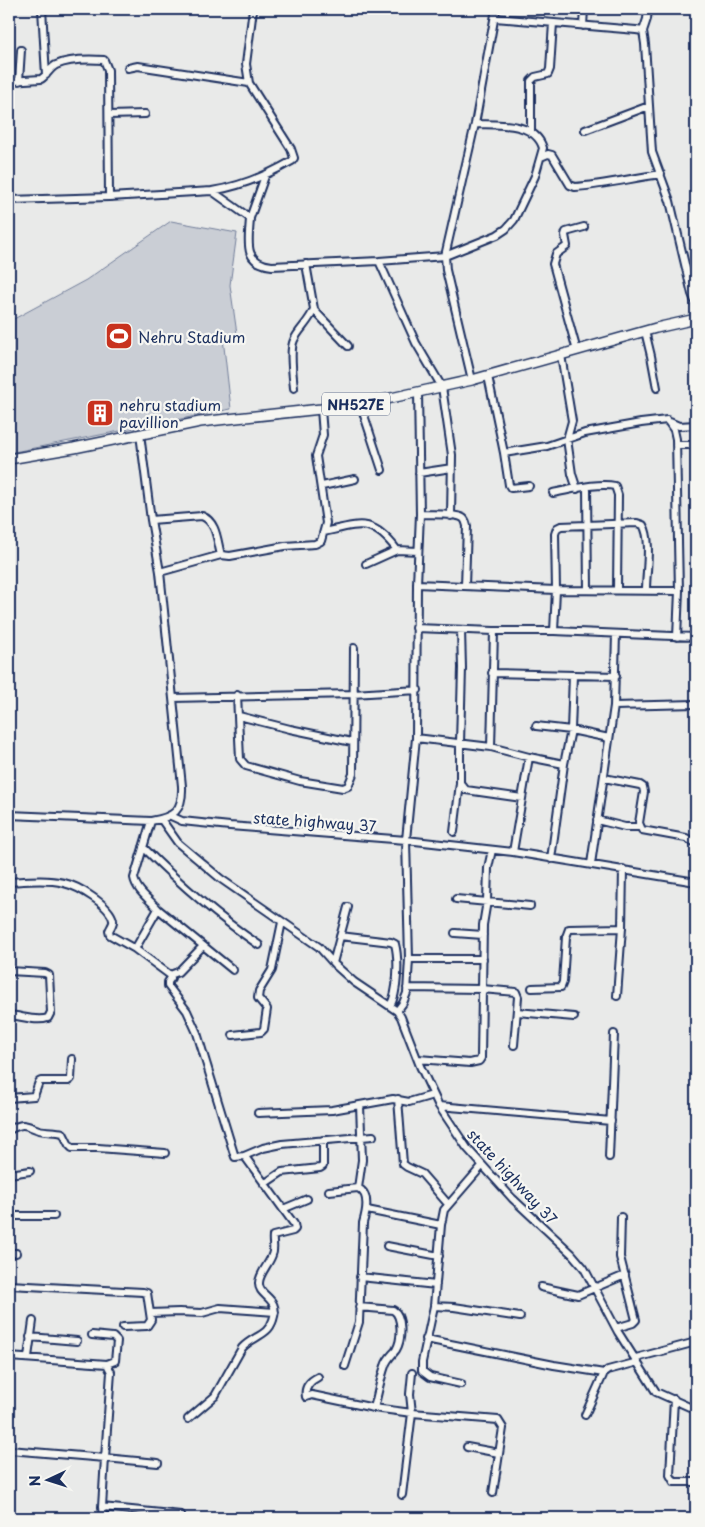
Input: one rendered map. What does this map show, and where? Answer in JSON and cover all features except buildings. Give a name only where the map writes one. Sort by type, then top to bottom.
[{"type":"highway","name":"NH527E","points":[[9,459],[74,448],[200,422],[321,409],[418,392],[488,376],[644,331],[696,319]]},
{"type":"street","points":[[42,9],[46,75]]},
{"type":"street","points":[[9,200],[212,191],[265,176],[292,161],[294,158],[293,154],[249,83],[246,64],[253,9]]},
{"type":"street","points":[[472,380],[446,270],[445,256],[475,124],[496,9]]},
{"type":"street","points":[[583,26],[584,9]]},
{"type":"street","points":[[648,9],[647,19],[642,32],[645,44],[652,152],[670,201],[696,304]]},
{"type":"street","points":[[495,18],[642,32]]},
{"type":"street","points":[[531,132],[531,81],[535,77],[548,74],[550,69],[552,23]]},
{"type":"street","points":[[19,81],[21,50]]},
{"type":"street","points":[[9,81],[34,80],[46,75],[52,68],[65,62],[93,59],[104,60],[108,70],[109,197]]},
{"type":"street","points":[[128,68],[138,66],[249,83]]},
{"type":"street","points":[[585,130],[650,106]]},
{"type":"street","points":[[108,116],[144,114]]},
{"type":"street","points":[[265,176],[250,218],[249,250],[253,260],[262,265],[366,262],[445,256],[497,235],[506,229],[514,220],[535,176],[541,157],[542,144],[531,132],[510,125],[475,124]]},
{"type":"street","points":[[541,157],[552,155],[570,185],[575,188],[606,185],[661,174]]},
{"type":"street","points":[[212,191],[250,218]]},
{"type":"street","points":[[577,351],[553,264],[556,254],[567,246],[566,232],[584,227]]},
{"type":"street","points":[[379,261],[416,343],[442,387],[452,468],[452,516]]},
{"type":"street","points":[[294,388],[292,345],[314,310],[306,264]]},
{"type":"street","points":[[314,310],[348,346]]},
{"type":"street","points":[[644,331],[652,356],[657,388]]},
{"type":"street","points":[[561,355],[572,421],[567,439],[572,474],[577,489]]},
{"type":"street","points":[[488,376],[509,485],[511,488],[529,486]]},
{"type":"street","points":[[397,1011],[405,999],[407,988],[406,840],[416,738],[418,690],[416,628],[420,514],[418,392]]},
{"type":"street","points":[[360,403],[382,470]]},
{"type":"street","points":[[160,572],[221,555],[230,556],[285,546],[316,544],[321,541],[326,514],[316,456],[322,435],[321,409]]},
{"type":"street","points":[[504,453],[547,446],[585,433],[641,423],[667,420],[679,426],[696,425]]},
{"type":"street","points":[[667,420],[674,430],[676,445],[679,590],[677,637]]},
{"type":"street","points":[[9,815],[151,821],[170,816],[177,811],[182,794],[173,698],[160,572],[140,434]]},
{"type":"street","points":[[676,445],[696,445]]},
{"type":"street","points":[[418,473],[452,468]]},
{"type":"street","points":[[322,486],[355,479]]},
{"type":"street","points":[[553,493],[587,487],[615,486],[618,495],[617,590]]},
{"type":"street","points":[[587,487],[588,590]]},
{"type":"street","points":[[420,514],[463,518],[467,526],[465,586]]},
{"type":"street","points":[[151,520],[202,516],[207,518],[213,526],[221,555]]},
{"type":"street","points":[[554,631],[556,530],[561,526],[636,523],[643,525],[646,531],[646,590]]},
{"type":"street","points":[[324,532],[346,527],[372,526],[389,539],[396,550]]},
{"type":"street","points":[[366,564],[396,550],[418,551]]},
{"type":"street","points":[[417,584],[556,590],[679,590]]},
{"type":"street","points":[[416,628],[696,637]]},
{"type":"street","points":[[454,832],[460,783],[461,630]]},
{"type":"street","points":[[491,747],[494,632]]},
{"type":"street","points":[[591,864],[614,706],[616,634]]},
{"type":"street","points":[[237,695],[240,759],[246,766],[300,781],[343,788],[348,786],[353,774],[354,648]]},
{"type":"street","points":[[492,673],[616,676]]},
{"type":"street","points":[[551,858],[564,764],[571,730],[573,675]]},
{"type":"street","points":[[173,698],[237,695],[353,694],[418,690]]},
{"type":"street","points":[[614,706],[696,704]]},
{"type":"street","points":[[239,716],[352,742]]},
{"type":"street","points":[[536,726],[571,730],[609,738]]},
{"type":"street","points":[[416,738],[491,747],[529,758],[564,764]]},
{"type":"street","points":[[513,852],[529,758]]},
{"type":"street","points":[[604,778],[643,787],[640,828]]},
{"type":"street","points":[[460,783],[466,790],[522,798]]},
{"type":"street","name":"state highway 37","points":[[170,816],[182,820],[230,826],[406,840],[513,852],[696,879]]},
{"type":"street","name":"state highway 37","points":[[161,819],[171,835],[185,850],[220,880],[319,948],[354,982],[397,1011],[401,1016],[439,1106],[455,1133],[512,1198],[572,1254],[584,1268],[616,1328],[656,1392],[696,1410]]},
{"type":"street","points":[[597,820],[626,827],[640,828],[648,832],[686,838],[696,843]]},
{"type":"street","points":[[151,821],[135,872],[135,883],[158,909],[233,970]]},
{"type":"street","points":[[143,847],[185,888],[234,928],[259,945]]},
{"type":"street","points":[[418,1060],[470,1063],[479,1062],[481,1058],[483,935],[488,868],[492,850]]},
{"type":"street","points":[[617,996],[622,928],[623,869]]},
{"type":"street","points":[[9,882],[41,881],[65,883],[85,892],[103,905],[113,919],[109,931],[110,934],[135,949],[170,975]]},
{"type":"street","points":[[456,899],[530,906]]},
{"type":"street","points":[[333,963],[348,907]]},
{"type":"street","points":[[135,949],[158,909]]},
{"type":"street","points":[[233,1035],[261,1032],[264,1029],[267,1009],[258,998],[259,991],[272,970],[282,922]]},
{"type":"street","points":[[532,988],[556,989],[560,987],[563,982],[566,937],[569,929],[622,928]]},
{"type":"street","points":[[455,933],[483,935]]},
{"type":"street","points":[[340,936],[395,944],[397,984],[390,1006]]},
{"type":"street","points":[[170,975],[178,972],[203,946]]},
{"type":"street","points":[[408,959],[483,959]]},
{"type":"street","points":[[9,971],[49,974],[51,1004],[50,1016],[41,1020],[9,1015]]},
{"type":"street","points":[[170,975],[171,978],[168,986],[187,1011],[197,1033],[235,1157],[244,1156],[271,1146],[373,1136]]},
{"type":"street","points":[[407,988],[482,989],[516,992],[518,997],[514,1045]]},
{"type":"street","points":[[516,1012],[574,1017]]},
{"type":"street","points":[[609,1157],[614,1034]]},
{"type":"street","points":[[9,1098],[34,1096],[39,1082],[42,1080],[68,1081],[71,1079],[72,1059]]},
{"type":"street","points":[[258,1113],[332,1110],[393,1099],[409,1102],[434,1094]]},
{"type":"street","points":[[398,1099],[403,1164],[407,1168],[422,1174],[448,1204]]},
{"type":"street","points":[[358,1188],[362,1160],[360,1105]]},
{"type":"street","points":[[439,1106],[611,1121]]},
{"type":"street","points":[[9,1130],[27,1124],[40,1130],[63,1133],[72,1148],[165,1153]]},
{"type":"street","points":[[264,1184],[282,1172],[320,1168],[323,1166],[324,1140]]},
{"type":"street","points":[[188,1418],[215,1396],[247,1342],[268,1331],[275,1312],[273,1303],[260,1288],[259,1281],[273,1254],[273,1236],[295,1229],[294,1224],[244,1156]]},
{"type":"street","points":[[461,1384],[430,1377],[422,1371],[422,1362],[434,1306],[444,1210],[482,1166]]},
{"type":"street","points":[[9,1174],[30,1171]]},
{"type":"street","points":[[329,1190],[358,1188],[365,1194],[367,1210],[363,1223],[358,1322],[345,1366]]},
{"type":"street","points":[[283,1209],[308,1198]]},
{"type":"street","points":[[367,1210],[441,1226]]},
{"type":"street","points":[[9,1216],[54,1216]]},
{"type":"street","points":[[616,1328],[633,1323],[636,1320],[619,1253],[621,1217]]},
{"type":"street","points":[[387,1246],[439,1256]]},
{"type":"street","points":[[9,1253],[16,1253]]},
{"type":"street","points":[[541,1286],[578,1295],[625,1275]]},
{"type":"street","points":[[360,1276],[436,1285]]},
{"type":"street","points":[[9,1285],[143,1292],[147,1294],[151,1320],[147,1326],[123,1326]]},
{"type":"street","points":[[434,1306],[454,1307],[520,1317]]},
{"type":"street","points":[[359,1307],[393,1310],[400,1317],[399,1342],[385,1364],[374,1408]]},
{"type":"street","points":[[150,1313],[202,1313],[220,1308],[275,1312]]},
{"type":"street","points":[[28,1357],[33,1321]]},
{"type":"street","points":[[9,1357],[107,1364],[115,1361],[116,1338],[92,1335]]},
{"type":"street","points":[[30,1337],[77,1340]]},
{"type":"street","points":[[426,1339],[554,1365],[604,1373]]},
{"type":"street","points":[[585,1415],[604,1373],[608,1370],[696,1342]]},
{"type":"street","points":[[103,1518],[102,1508],[111,1372],[107,1364]]},
{"type":"street","points":[[402,1495],[412,1413],[410,1394],[412,1373]]},
{"type":"street","points":[[318,1377],[313,1379],[308,1385],[305,1390],[306,1396],[412,1413],[498,1420],[503,1428],[493,1493]]},
{"type":"street","points":[[674,1400],[670,1475],[674,1482],[696,1482]]},
{"type":"street","points":[[467,1447],[499,1453]]},
{"type":"street","points":[[9,1450],[158,1463]]},
{"type":"street","points":[[102,1508],[181,1515]]},
{"type":"shaded area","name":"Nehru Stadium","points":[[171,221],[237,233],[230,285],[237,334],[223,338],[231,409],[9,453],[9,326],[12,320],[86,280]]},
{"type":"place","name":"Nehru Stadium","points":[[119,336]]},
{"type":"place","name":"nehru stadium pavillion","points":[[100,413]]}]
